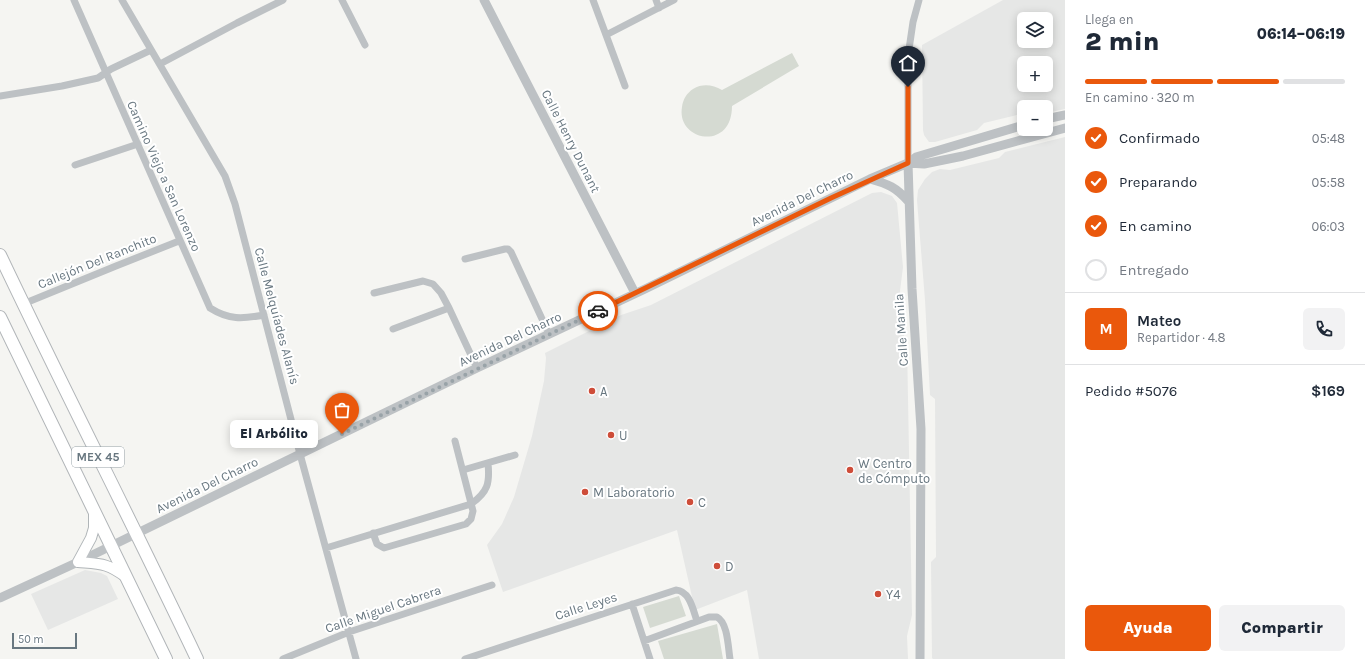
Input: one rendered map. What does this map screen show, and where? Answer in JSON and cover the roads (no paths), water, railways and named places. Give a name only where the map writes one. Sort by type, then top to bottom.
[{"type":"main road","name":"MEX 45","points":[[0,255],[69,400],[197,659]]},
{"type":"main road","name":"MEX 45","points":[[0,317],[166,659]]},
{"type":"main road","points":[[94,510],[94,528],[91,538],[78,562],[105,564],[114,568],[126,577]]},
{"type":"street","name":"Camino Viejo a San Lorenzo","points":[[74,0],[179,241],[210,308],[228,317],[247,318],[264,315]]},
{"type":"street","name":"Calle Melquíades Alanís","points":[[122,0],[225,176],[230,188],[356,659]]},
{"type":"street","points":[[160,64],[283,0]]},
{"type":"street","points":[[342,0],[365,45]]},
{"type":"street","name":"Calle Henry Dunant","points":[[484,0],[636,293]]},
{"type":"street","points":[[593,0],[625,86]]},
{"type":"street","points":[[656,0],[659,8]]},
{"type":"street","points":[[606,35],[674,0]]},
{"type":"street","name":"Calle Manila","points":[[919,0],[911,31],[908,56],[908,163],[912,289],[921,429],[920,659]]},
{"type":"street","points":[[0,96],[98,78],[106,72],[151,50]]},
{"type":"street","points":[[1053,117],[1065,114]]},
{"type":"street","points":[[908,163],[916,157],[1017,127]]},
{"type":"street","name":"Avenida Del Charro","points":[[0,598],[78,562],[870,179],[908,163],[924,164],[962,156],[1065,128]]},
{"type":"street","points":[[75,165],[138,144]]},
{"type":"street","points":[[870,179],[894,188],[909,202]]},
{"type":"street","name":"Callejón Del Ranchito","points":[[23,304],[179,241]]},
{"type":"street","points":[[465,259],[508,249],[511,252],[549,334]]},
{"type":"street","points":[[374,293],[423,281],[433,284],[441,293],[449,308],[477,368]]},
{"type":"street","points":[[393,329],[449,308]]},
{"type":"street","points":[[373,533],[379,546],[384,548],[466,524],[470,521],[473,514],[455,441]]},
{"type":"street","points":[[463,470],[515,455]]},
{"type":"street","points":[[326,548],[471,504],[482,495],[488,485],[488,463]]},
{"type":"street","name":"Calle Miguel Cabrera","points":[[283,659],[349,632],[492,585]]},
{"type":"street","name":"Calle Leyes","points":[[465,659],[676,590],[681,590],[687,596],[697,621]]},
{"type":"street","points":[[632,604],[650,659]]},
{"type":"street","points":[[644,642],[697,621],[714,616],[720,618],[725,627],[730,659]]},
{"type":"place","name":"A","points":[[592,391]]},
{"type":"place","name":"El Arbólito","points":[[342,434]]},
{"type":"place","name":"U","points":[[611,435]]},
{"type":"place","name":"W Centro de Cómputo","points":[[850,470]]},
{"type":"place","name":"M Laboratorio","points":[[585,492]]},
{"type":"place","name":"C","points":[[690,502]]},
{"type":"place","name":"D","points":[[717,566]]},
{"type":"place","name":"Y4","points":[[878,594]]}]
